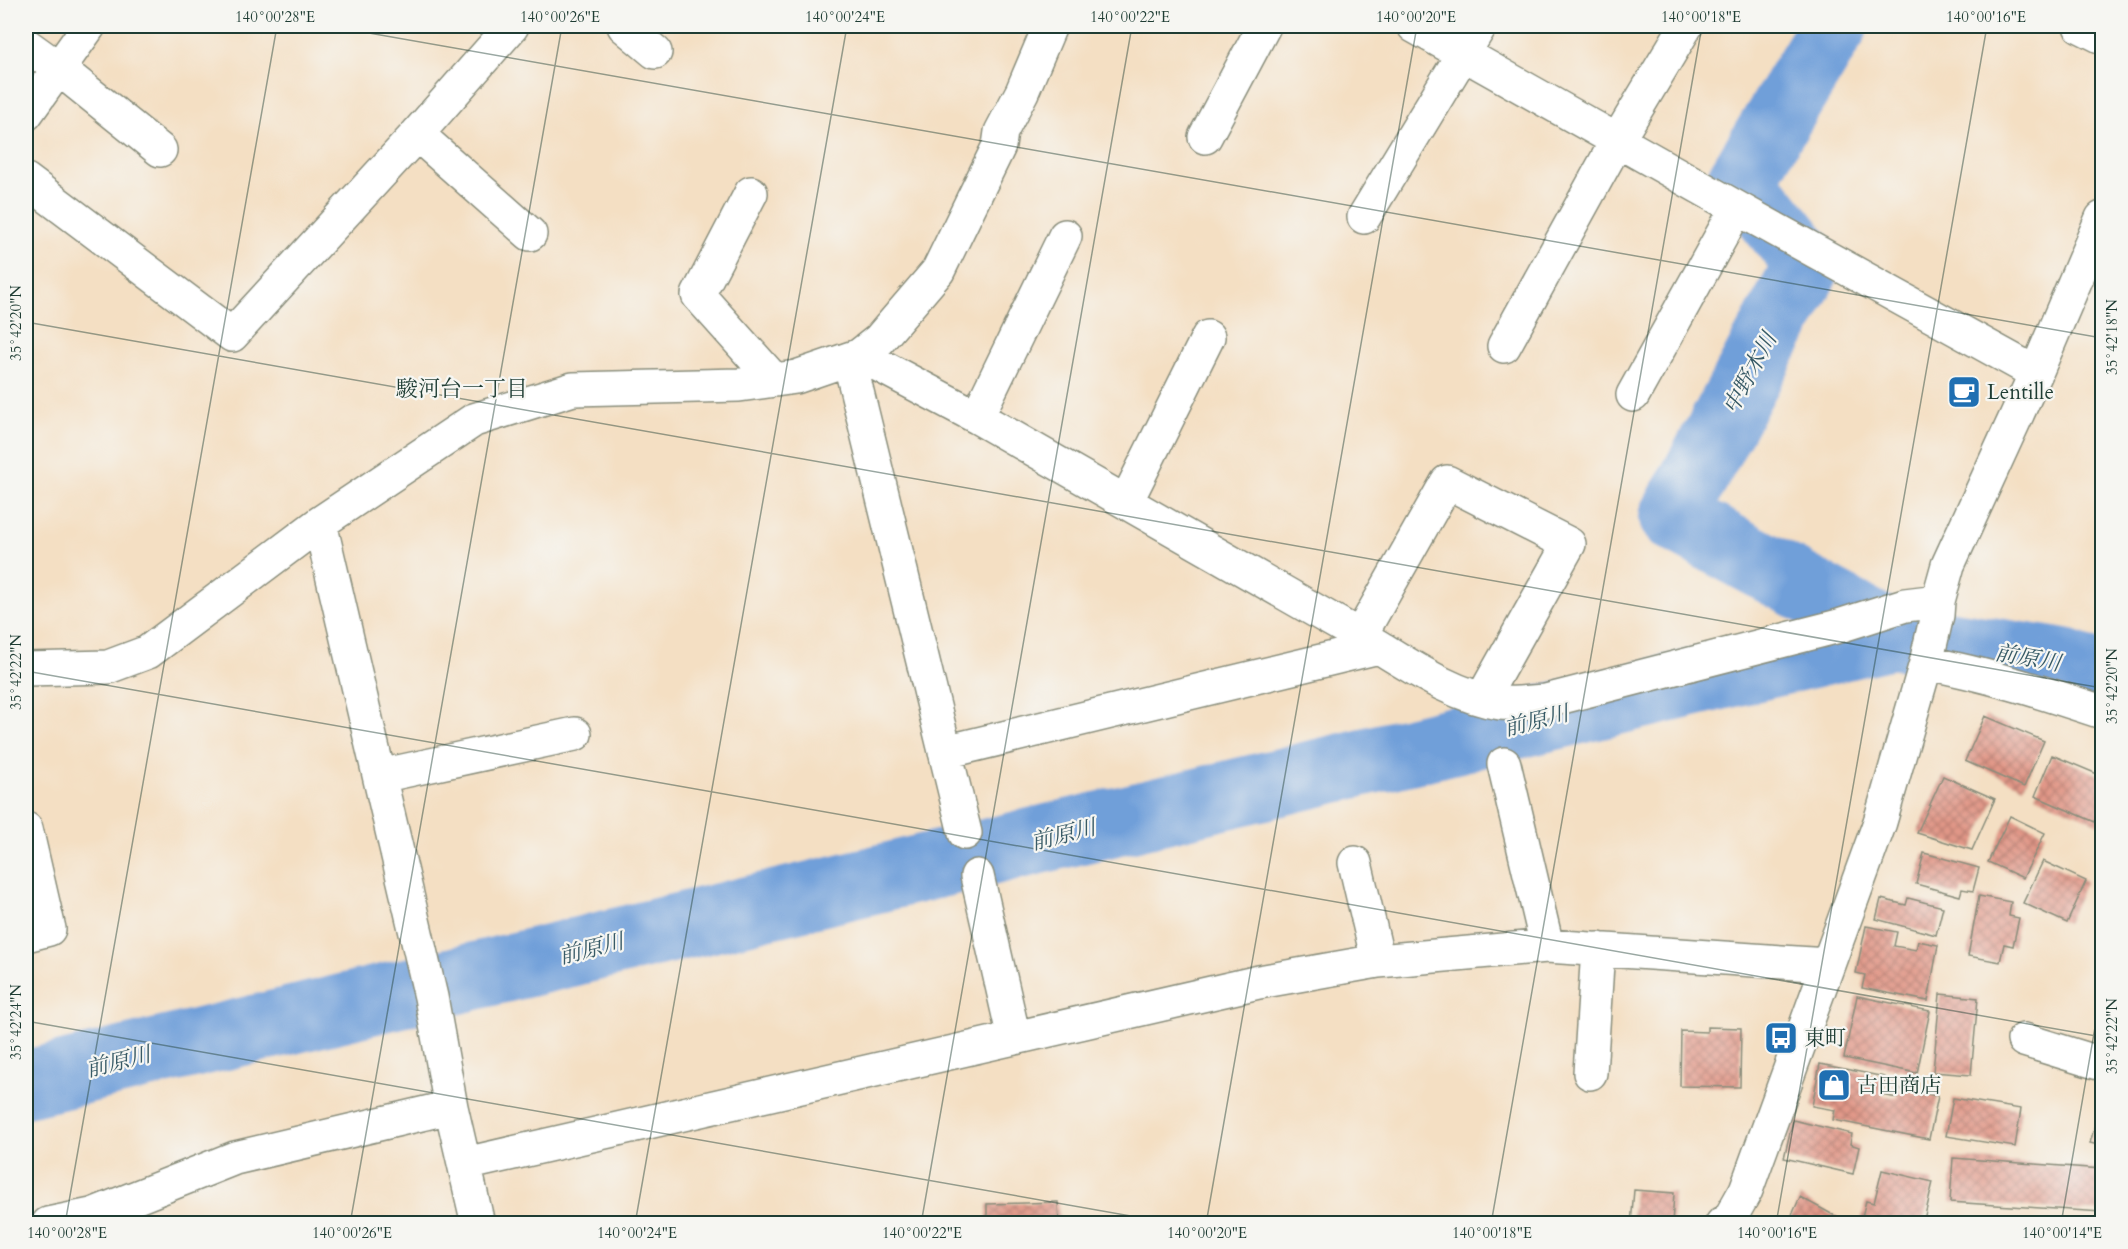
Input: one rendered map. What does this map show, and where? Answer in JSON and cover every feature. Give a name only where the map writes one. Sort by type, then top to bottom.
[{"type":"street","points":[[26,114],[89,26]]},
{"type":"street","points":[[26,180],[232,335],[417,134],[512,26]]},
{"type":"street","points":[[624,26],[655,52]]},
{"type":"street","points":[[26,669],[108,667],[148,652],[320,524],[474,420],[573,389],[739,385],[796,377],[855,357],[879,340],[938,271],[999,146],[1001,132],[1022,92],[1050,26]]},
{"type":"street","points":[[1205,136],[1264,26]]},
{"type":"street","points":[[1414,26],[1471,39],[1617,141],[2036,373]]},
{"type":"street","points":[[1504,346],[1617,141],[1686,26]]},
{"type":"street","points":[[2080,26],[2103,37]]},
{"type":"street","points":[[1364,217],[1471,39]]},
{"type":"street","points":[[26,45],[160,150]]},
{"type":"street","points":[[417,134],[530,234]]},
{"type":"street","points":[[751,193],[698,295],[774,380]]},
{"type":"street","points":[[1633,395],[1737,208]]},
{"type":"street","points":[[1729,1222],[1746,1190],[1880,822],[1926,658],[1948,565],[2036,373],[2103,218]]},
{"type":"street","points":[[977,417],[1065,236]]},
{"type":"street","points":[[1126,502],[1208,337]]},
{"type":"street","points":[[855,357],[977,417],[1431,678],[1482,699],[1502,703],[1546,701],[1878,616],[1905,605],[1938,608]]},
{"type":"street","points":[[855,357],[965,833]]},
{"type":"street","points":[[945,752],[1369,641],[1447,482],[1569,544],[1482,699]]},
{"type":"street","points":[[320,524],[428,983],[451,1107],[478,1224]]},
{"type":"street","points":[[1926,658],[2103,712]]},
{"type":"street","points":[[380,776],[575,734]]},
{"type":"street","points":[[1504,764],[1547,946]]},
{"type":"street","points":[[26,829],[49,929],[26,935]]},
{"type":"street","points":[[1355,863],[1378,961]]},
{"type":"street","points":[[977,876],[1014,1038]]},
{"type":"street","points":[[465,1164],[1259,982],[1378,961],[1547,946],[1827,965]]},
{"type":"street","points":[[1590,1073],[1598,950]]},
{"type":"street","points":[[2024,1040],[2103,1065]]},
{"type":"street","points":[[48,1224],[92,1215],[235,1158],[451,1107]]},
{"type":"building","points":[[1985,716],[2044,741],[2024,787],[1965,761]]},
{"type":"building","points":[[2052,755],[2102,776],[2102,825],[2035,796]]},
{"type":"building","points":[[1943,776],[1995,799],[1972,850],[1917,833]]},
{"type":"building","points":[[2010,816],[2045,833],[2023,878],[1988,862]]},
{"type":"building","points":[[1924,853],[1979,868],[1973,891],[1962,889],[1960,896],[1916,884]]},
{"type":"building","points":[[2043,861],[2086,881],[2067,923],[2023,903]]},
{"type":"building","points":[[1979,896],[2011,902],[2009,916],[2019,918],[2013,946],[2004,944],[2000,962],[1968,956]]},
{"type":"building","points":[[1908,898],[1943,907],[1936,935],[1876,919],[1881,899],[1906,905]]},
{"type":"building","points":[[1866,926],[1897,932],[1894,946],[1916,950],[1918,941],[1938,945],[1928,1001],[1862,988],[1865,975],[1856,973]]},
{"type":"building","points":[[1940,994],[1978,998],[1971,1075],[1933,1072]]},
{"type":"building","points":[[1857,996],[1930,1011],[1917,1073],[1844,1058]]},
{"type":"building","points":[[1707,1027],[1741,1028],[1740,1087],[1680,1086],[1681,1031],[1707,1032]]},
{"type":"building","points":[[1820,1064],[1885,1077],[1882,1095],[1897,1098],[1898,1089],[1938,1096],[1929,1139],[1833,1120],[1835,1110],[1812,1106]]},
{"type":"building","points":[[1953,1098],[2021,1109],[2015,1147],[1946,1136]]},
{"type":"building","points":[[2102,1100],[2102,1146],[2090,1143]]},
{"type":"building","points":[[1793,1120],[1852,1134],[1850,1144],[1859,1147],[1853,1174],[1784,1158]]},
{"type":"building","points":[[1953,1158],[2102,1169],[2102,1212],[1950,1202]]},
{"type":"building","points":[[1882,1170],[1933,1182],[1923,1224],[1860,1224],[1866,1201],[1874,1203]]},
{"type":"building","points":[[1634,1190],[1674,1193],[1672,1224],[1631,1224]]},
{"type":"building","points":[[1800,1197],[1850,1224],[1788,1224]]},
{"type":"building","points":[[1058,1202],[1059,1224],[987,1224],[987,1204]]},
{"type":"waterway","name":"中野木川","points":[[1834,26],[1741,180],[1808,264],[1673,517],[1891,635]]},
{"type":"waterway","name":"前原川","points":[[26,1084],[1891,635],[2065,663],[2102,676]]},
{"type":"place","name":"Lentille","points":[[1964,392]]},
{"type":"place","name":"東町","points":[[1781,1038]]},
{"type":"place","name":"古田商店","points":[[1834,1085]]},
{"type":"district","name":"駿河台一丁目","points":[[462,388]]}]
